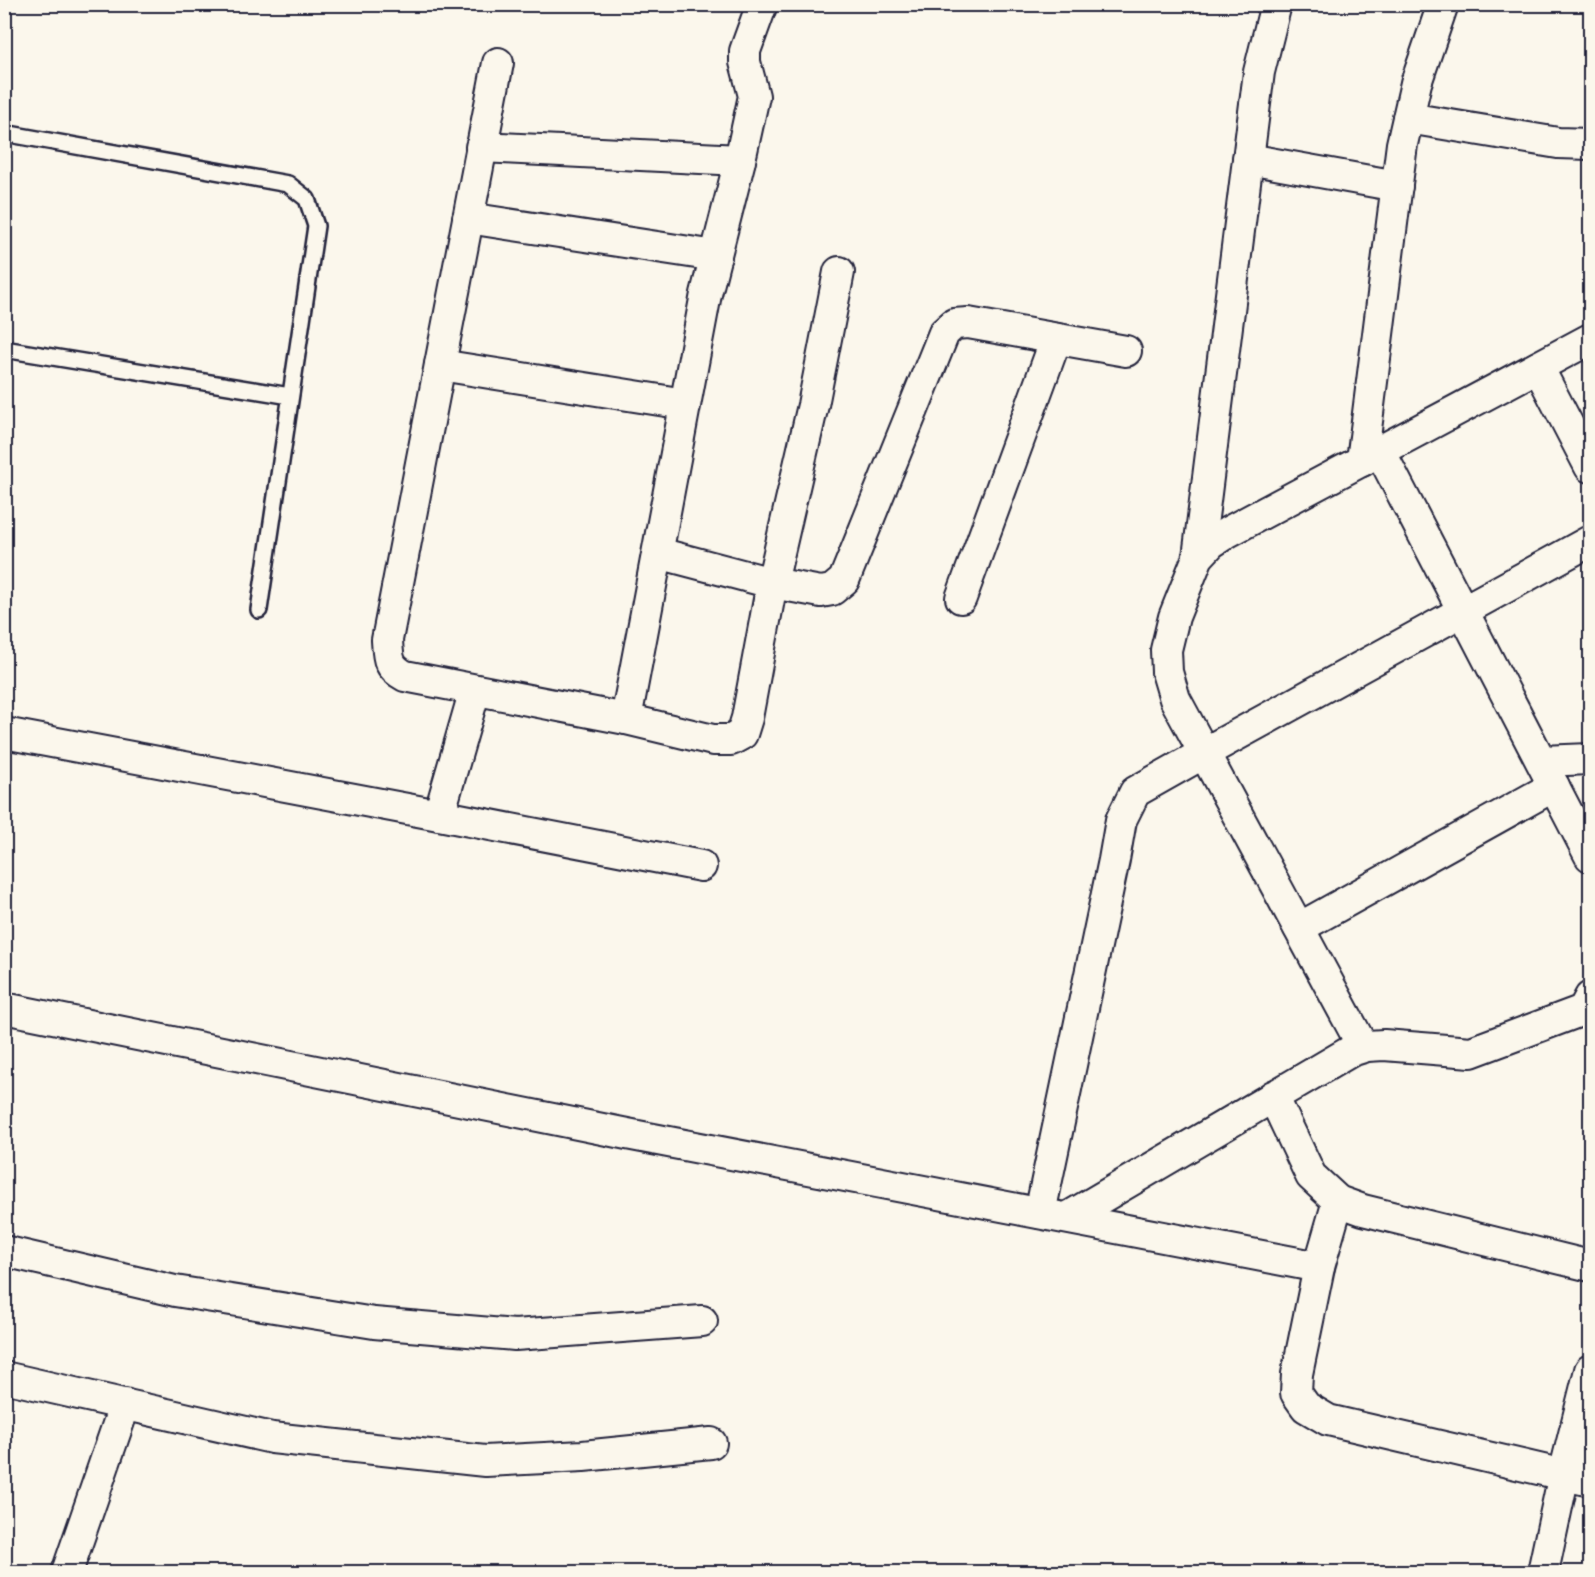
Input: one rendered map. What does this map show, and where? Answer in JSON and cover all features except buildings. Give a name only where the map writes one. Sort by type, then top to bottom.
[{"type":"street","points":[[626,719],[706,294],[754,96],[745,62],[745,51],[762,4]]},
{"type":"street","points":[[1276,4],[1259,72],[1198,557],[1174,616],[1166,650],[1167,672],[1175,699],[1363,1047]]},
{"type":"street","points":[[1443,4],[1416,83],[1402,144],[1371,456],[1463,611],[1590,856]]},
{"type":"street","points":[[498,63],[387,640],[388,657],[395,670],[405,676],[626,719],[713,740],[731,740],[742,734],[772,583],[813,405],[839,272]]},
{"type":"street","points":[[1408,118],[1558,143],[1590,144]]},
{"type":"street","points":[[481,147],[740,160]]},
{"type":"street","points":[[1248,159],[1397,186]]},
{"type":"street","points":[[468,218],[716,256]]},
{"type":"street","points":[[658,553],[772,583],[821,592],[832,590],[844,580],[944,333],[954,324],[968,323],[1126,351]]},
{"type":"street","points":[[961,598],[1056,339]]},
{"type":"street","points":[[1198,557],[1211,543],[1228,532],[1590,339]]},
{"type":"street","points":[[440,365],[685,404]]},
{"type":"street","points":[[1538,367],[1590,467]]},
{"type":"street","points":[[1054,1216],[1121,820],[1135,792],[1590,542]]},
{"type":"street","points":[[439,815],[475,690]]},
{"type":"street","points":[[4,733],[701,866]]},
{"type":"street","points":[[1299,928],[1548,774],[1590,759]]},
{"type":"street","points":[[1054,1216],[1351,1051],[1384,1045],[1471,1052],[1583,1011],[1590,997]]},
{"type":"street","points":[[4,1008],[627,1134],[1319,1267]]},
{"type":"street","points":[[1273,1096],[1311,1176],[1338,1201],[1363,1210],[1590,1266]]},
{"type":"street","points":[[1338,1201],[1319,1267],[1297,1374],[1296,1393],[1306,1407],[1328,1420],[1577,1477]]},
{"type":"street","points":[[4,1251],[175,1291],[374,1323],[515,1335],[702,1321]]},
{"type":"street","points":[[1543,1572],[1577,1477],[1590,1370]]},
{"type":"street","points":[[4,1377],[272,1438],[485,1461],[583,1456],[711,1443]]},
{"type":"street","points":[[67,1572],[125,1404]]},
{"type":"lane","points":[[4,133],[288,184],[307,199],[316,225],[259,610]]},
{"type":"lane","points":[[4,348],[290,396]]}]
